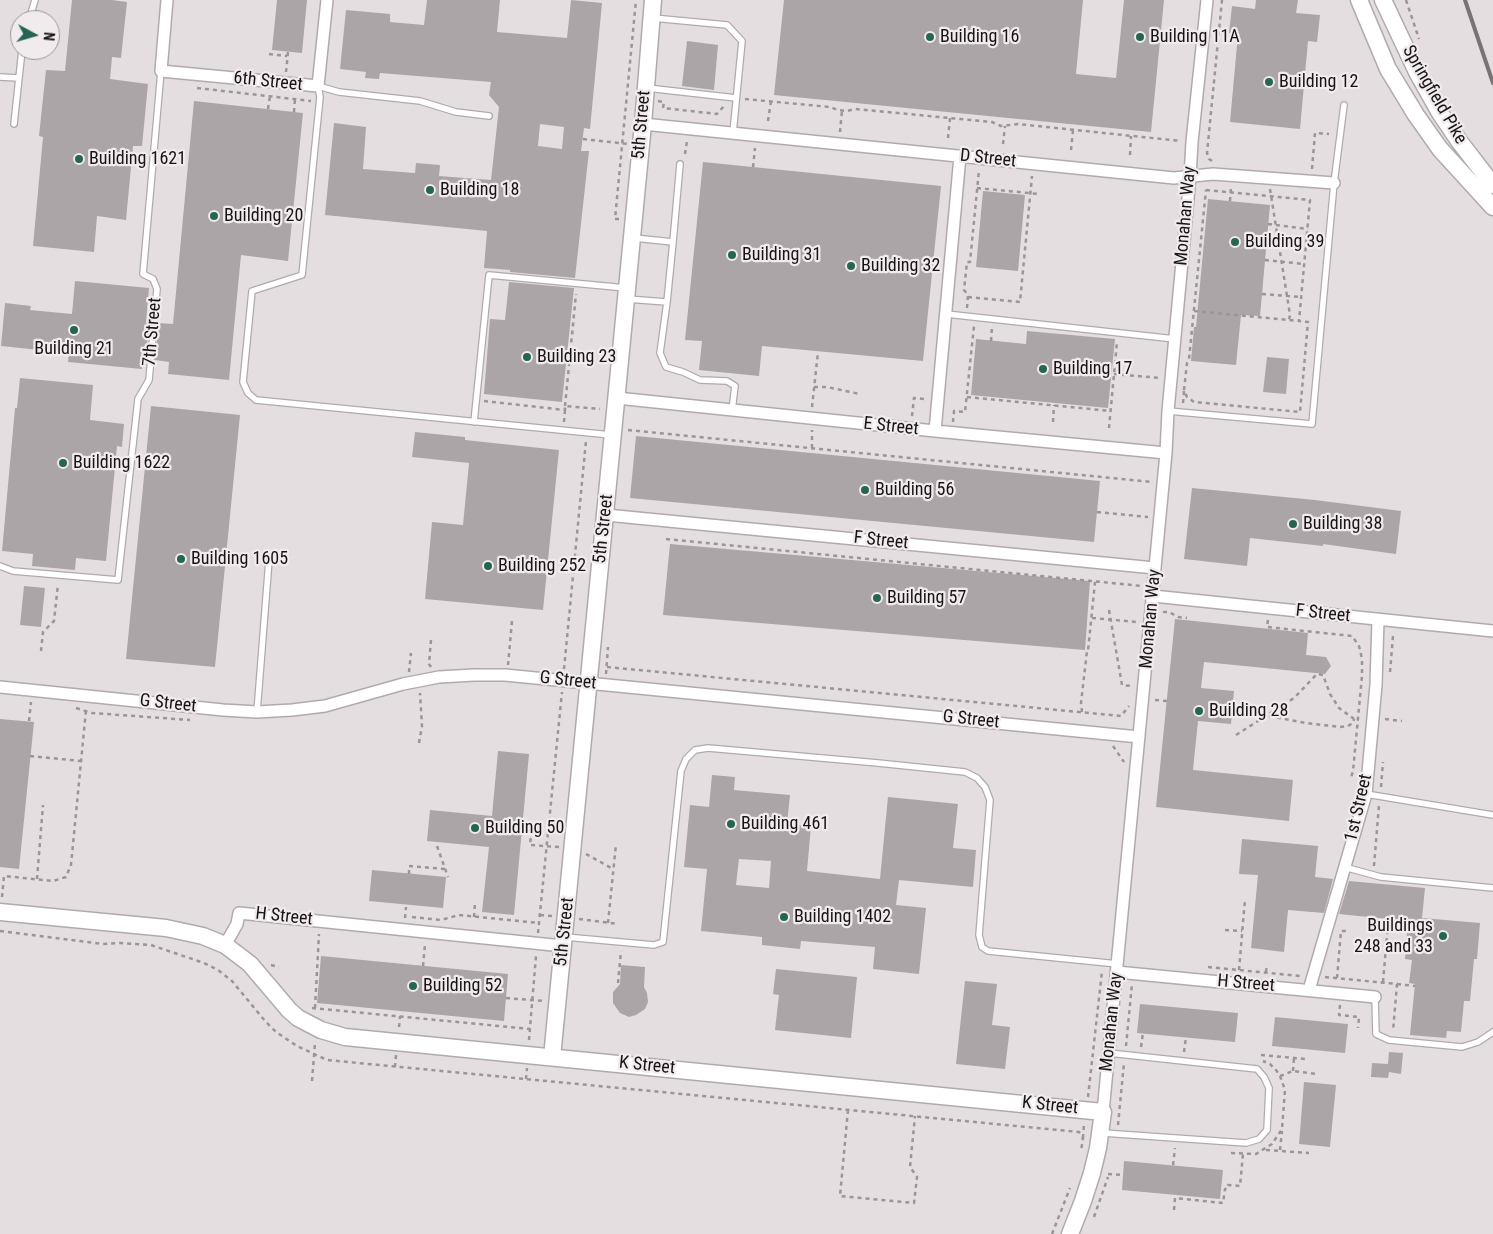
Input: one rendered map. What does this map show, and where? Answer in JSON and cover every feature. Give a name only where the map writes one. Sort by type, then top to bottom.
[{"type":"street","name":"7th Street","points":[[161,71],[167,0]]},
{"type":"street","name":"6th Street","points":[[161,71],[318,86],[327,0]]},
{"type":"street","name":"5th Street","points":[[552,1057],[606,515],[619,433],[617,398],[643,124],[653,89],[651,18],[653,0]]},
{"type":"street","name":"Monahan Way","points":[[1070,1234],[1084,1201],[1092,1173],[1103,1112],[1153,596],[1192,142],[1207,0]]},
{"type":"street","name":"Springfield Pike","points":[[1359,0],[1388,69],[1416,115],[1440,149],[1493,207]]},
{"type":"street","name":"Springfield Pike","points":[[1382,0],[1417,72],[1440,113],[1458,142],[1493,185]]},
{"type":"street","name":"D Street","points":[[643,124],[1174,178],[1213,174],[1334,183]]},
{"type":"street","points":[[935,431],[960,156]]},
{"type":"street","name":"E Street","points":[[617,398],[1166,453]]},
{"type":"street","name":"F Street","points":[[606,515],[1155,568]]},
{"type":"street","name":"F Street","points":[[1153,596],[1493,631]]},
{"type":"street","name":"1st Street","points":[[1309,990],[1366,794],[1376,685],[1378,620]]},
{"type":"street","name":"G Street","points":[[0,687],[257,712],[324,706],[404,684],[439,678],[498,675],[1139,736]]},
{"type":"street","points":[[0,912],[173,929],[203,936],[226,945]]},
{"type":"street","name":"H Street","points":[[226,945],[237,924],[239,913],[538,943],[564,941]]},
{"type":"street","name":"K Street","points":[[226,945],[250,964],[298,1018],[316,1028],[346,1037],[1103,1112]]},
{"type":"street","name":"H Street","points":[[1118,968],[1133,974],[1376,996]]},
{"type":"lane","points":[[651,18],[727,25],[742,41],[733,133]]},
{"type":"lane","points":[[14,124],[21,60]]},
{"type":"lane","name":"7th Street","points":[[0,566],[13,571],[118,580],[138,399],[149,380],[157,289],[153,279],[142,274],[161,71]]},
{"type":"lane","points":[[0,77],[19,78]]},
{"type":"lane","points":[[489,116],[456,112],[420,101],[338,92],[318,86],[320,97],[302,275],[252,291],[243,382],[248,393],[256,400],[586,433],[619,433]]},
{"type":"lane","points":[[653,89],[736,99]]},
{"type":"lane","points":[[1168,411],[1312,424],[1334,183],[1344,105]]},
{"type":"lane","points":[[680,164],[667,302],[660,353],[666,367],[700,380],[727,381],[735,386],[732,410]]},
{"type":"lane","points":[[632,238],[672,242]]},
{"type":"lane","points":[[474,422],[489,275],[627,293],[667,302]]},
{"type":"lane","points":[[946,314],[1175,339]]},
{"type":"lane","points":[[257,712],[269,560]]},
{"type":"lane","points":[[564,941],[622,942],[654,945],[663,942],[681,771],[686,759],[695,750],[708,748],[965,772],[977,778],[985,787],[990,800],[979,935],[982,947],[988,951],[1118,968]]},
{"type":"lane","points":[[1366,794],[1493,815]]},
{"type":"lane","points":[[1344,867],[1381,877],[1493,888]]},
{"type":"lane","points":[[1376,996],[1376,1034],[1389,1040],[1462,1047],[1478,1042],[1493,1032]]},
{"type":"lane","points":[[1100,1133],[1246,1143],[1259,1138],[1267,1130],[1269,1088],[1264,1077],[1257,1069],[1109,1053]]},
{"type":"path","points":[[622,219],[615,219],[636,0]]},
{"type":"path","points":[[1214,163],[1209,159],[1207,153],[1222,0]]},
{"type":"path","points":[[269,54],[288,54],[284,83]]},
{"type":"path","points":[[194,88],[310,100],[312,105]]},
{"type":"path","points":[[653,89],[658,102],[664,102],[663,108],[717,114],[728,102],[744,98],[830,107],[848,111],[855,109],[992,122],[1005,126],[1018,124],[1184,141]]},
{"type":"path","points":[[268,109],[270,96]]},
{"type":"path","points":[[294,112],[295,99]]},
{"type":"path","points":[[768,120],[771,101]]},
{"type":"path","points":[[948,138],[950,118]]},
{"type":"path","points":[[1003,144],[1005,126]]},
{"type":"path","points":[[1071,150],[1073,130]]},
{"type":"path","points":[[1311,181],[1315,133],[1330,134]]},
{"type":"path","points":[[1130,155],[1131,136]]},
{"type":"path","points":[[582,139],[641,145]]},
{"type":"path","points":[[685,154],[687,141]]},
{"type":"path","points":[[753,167],[755,148]]},
{"type":"path","points":[[966,317],[968,295],[964,290],[967,262],[970,262],[979,170]]},
{"type":"path","points":[[968,297],[1020,302],[1032,175]]},
{"type":"path","points":[[1268,178],[1290,315],[1289,320]]},
{"type":"path","points":[[977,188],[1039,194]]},
{"type":"path","points":[[1194,311],[1308,322],[1300,412],[1194,402],[1187,397],[1184,390],[1189,360],[1206,190],[1271,196],[1310,200],[1299,321]]},
{"type":"path","points":[[1268,224],[1308,229]]},
{"type":"path","points":[[1265,260],[1304,264]]},
{"type":"path","points":[[564,423],[576,294]]},
{"type":"path","points":[[1262,294],[1301,297]]},
{"type":"path","points":[[953,424],[954,411],[965,412],[975,318]]},
{"type":"path","points":[[991,341],[993,320]]},
{"type":"path","points":[[1109,428],[1117,338]]},
{"type":"path","points":[[812,448],[812,418],[818,352]]},
{"type":"path","points":[[1114,374],[1162,378]]},
{"type":"path","points":[[814,387],[827,387],[860,394]]},
{"type":"path","points":[[967,396],[1110,411]]},
{"type":"path","points":[[480,401],[565,408],[604,409]]},
{"type":"path","points":[[1052,422],[1054,405]]},
{"type":"path","points":[[526,1079],[586,433]]},
{"type":"path","points":[[619,433],[812,448],[1152,482]]},
{"type":"path","points":[[1097,512],[1148,517]]},
{"type":"path","points":[[666,539],[1142,586]]},
{"type":"path","points":[[41,651],[43,632],[54,621],[59,575]]},
{"type":"path","points":[[1082,712],[1081,703],[1095,582]]},
{"type":"path","points":[[1269,608],[1267,627],[1352,636],[1359,646],[1362,659],[1362,676],[1351,778]]},
{"type":"path","points":[[1109,610],[1122,685],[1133,686],[1132,693]]},
{"type":"path","points":[[1163,622],[1164,612],[1187,618]]},
{"type":"path","points":[[1092,618],[1139,623]]},
{"type":"path","points":[[508,666],[512,621]]},
{"type":"path","points":[[591,665],[1122,716],[1131,701]]},
{"type":"path","points":[[1236,735],[1294,698],[1317,674],[1323,675],[1330,694],[1339,708],[1354,719],[1402,721]]},
{"type":"path","points":[[419,743],[422,726],[420,691]]},
{"type":"path","points":[[0,912],[4,876],[53,880],[66,877],[71,865],[87,696]]},
{"type":"path","points":[[29,721],[31,698]]},
{"type":"path","points":[[1155,700],[1167,701]]},
{"type":"path","points":[[1267,715],[1306,723],[1340,727],[1348,726],[1354,719]]},
{"type":"path","points":[[30,756],[81,761]]},
{"type":"path","points":[[37,879],[43,805]]},
{"type":"path","points":[[531,835],[532,825],[575,829]]},
{"type":"path","points":[[608,923],[616,844]]},
{"type":"path","points":[[437,846],[448,877]]},
{"type":"path","points":[[409,874],[409,866],[445,870]]},
{"type":"path","points":[[1239,970],[1245,899]]},
{"type":"path","points":[[474,917],[475,903]]},
{"type":"path","points":[[398,918],[405,916],[441,920],[459,915],[539,923]]},
{"type":"path","points":[[1383,982],[1388,924]]},
{"type":"path","points":[[315,1008],[319,930]]},
{"type":"path","points":[[1225,930],[1242,931]]},
{"type":"path","points":[[1337,978],[1342,931],[1348,931]]},
{"type":"path","points":[[423,966],[426,940]]},
{"type":"path","points":[[618,983],[622,942]]},
{"type":"path","points":[[1266,972],[1267,964]]},
{"type":"path","points":[[1117,1134],[1133,974]]},
{"type":"path","points":[[1397,984],[1415,986]]},
{"type":"path","points":[[1341,993],[1339,1015],[1359,1017],[1358,1028]]},
{"type":"path","points":[[506,998],[558,1003]]},
{"type":"path","points":[[307,1007],[530,1028]]},
{"type":"path","points":[[312,1081],[316,1028]]},
{"type":"path","points":[[1135,1047],[1141,1048],[1143,1033]]},
{"type":"path","points":[[1176,1051],[1184,1052],[1186,1038]]},
{"type":"path","points":[[1126,1043],[1130,1047]]},
{"type":"path","points":[[1261,1055],[1306,1059]]},
{"type":"path","points":[[1293,1071],[1294,1058]]},
{"type":"path","points":[[1261,1059],[1270,1064],[1280,1076],[1285,1090],[1280,1151]]},
{"type":"path","points":[[1280,1076],[1293,1071],[1317,1074]]},
{"type":"path","points":[[848,1110],[840,1196],[914,1202],[917,1177],[910,1167],[915,1116]]},
{"type":"path","points":[[1224,1152],[1256,1154],[1272,1144],[1282,1129]]},
{"type":"path","points":[[1173,1165],[1175,1148]]},
{"type":"path","points":[[1264,1149],[1309,1153]]},
{"type":"path","points":[[1174,1210],[1175,1198],[1223,1203],[1225,1189],[1227,1189],[1228,1185],[1240,1186],[1243,1154]]},
{"type":"path","points":[[1093,1218],[1100,1204],[1108,1174],[1123,1175]]},
{"type":"building","name":"Building 1621","points":[[72,0],[127,2],[121,58],[112,57],[110,79],[148,84],[142,146],[133,146],[126,220],[97,216],[94,252],[33,246],[43,137],[39,136],[46,70],[65,71]]},
{"type":"building","points":[[277,0],[307,0],[302,53],[272,50]]},
{"type":"building","points":[[427,0],[500,0],[497,32],[567,38],[571,0],[602,3],[590,129],[584,128],[581,151],[589,151],[575,278],[484,268],[487,231],[325,215],[334,123],[366,127],[363,169],[415,173],[416,163],[440,165],[439,176],[491,180],[499,107],[489,95],[491,82],[380,73],[379,79],[365,78],[366,72],[340,69],[346,10],[390,14],[390,22],[424,25]],"holes":[[[540,124],[564,127],[562,149],[538,146]]]},
{"type":"building","name":"Building 16","points":[[784,0],[1083,0],[1076,74],[1116,78],[1124,0],[1164,0],[1151,132],[774,95]]},
{"type":"building","name":"Building 12","points":[[1256,0],[1298,0],[1296,13],[1320,15],[1317,42],[1308,41],[1300,129],[1230,122],[1238,34],[1229,33],[1232,6],[1255,9]]},
{"type":"building","points":[[687,41],[718,45],[714,90],[682,86]]},
{"type":"building","name":"Building 20","points":[[194,101],[303,113],[288,261],[241,255],[229,380],[168,374],[169,362],[155,360],[159,323],[173,324]]},
{"type":"building","name":"Building 32","points":[[703,162],[941,186],[923,361],[762,346],[759,376],[699,370],[702,341],[685,340]]},
{"type":"building","points":[[983,191],[1025,195],[1018,271],[976,267]]},
{"type":"building","name":"Building 39","points":[[1208,199],[1270,205],[1260,316],[1241,315],[1236,365],[1191,361]]},
{"type":"building","name":"Building 21","points":[[75,281],[149,288],[146,322],[149,322],[146,359],[143,358],[142,369],[68,362],[69,353],[1,346],[5,303],[31,306],[30,310],[72,314]]},
{"type":"building","name":"Building 23","points":[[509,282],[574,288],[562,402],[484,394],[490,319],[505,320]]},
{"type":"building","name":"Building 17","points":[[1027,331],[1115,339],[1108,408],[971,395],[976,339],[1026,344]]},
{"type":"building","points":[[1267,357],[1289,359],[1286,394],[1263,392]]},
{"type":"building","name":"Building 1622","points":[[20,378],[93,385],[90,420],[124,424],[122,447],[117,446],[106,561],[76,558],[75,570],[32,566],[33,554],[2,551],[15,408],[17,408]]},
{"type":"building","name":"Building 1605","points":[[151,406],[240,415],[215,667],[126,659]]},
{"type":"building","points":[[415,432],[465,437],[465,440],[559,450],[543,610],[425,599],[432,522],[463,525],[469,463],[412,457]]},
{"type":"building","name":"Building 56","points":[[636,436],[1100,481],[1094,542],[630,498]]},
{"type":"building","name":"Building 38","points":[[1192,488],[1315,500],[1401,511],[1396,554],[1323,544],[1323,546],[1250,538],[1247,566],[1184,559]]},
{"type":"building","name":"Building 57","points":[[670,544],[1090,581],[1085,650],[663,615]]},
{"type":"building","points":[[24,586],[45,588],[41,627],[20,625]]},
{"type":"building","name":"Building 28","points":[[1175,619],[1308,633],[1306,655],[1326,657],[1331,666],[1325,674],[1204,662],[1201,688],[1234,691],[1231,724],[1198,721],[1193,770],[1293,780],[1289,821],[1156,807]]},
{"type":"building","points":[[0,719],[34,722],[19,869],[0,867]]},
{"type":"building","name":"Building 50","points":[[498,751],[529,754],[514,915],[482,912],[489,847],[427,841],[430,810],[492,816]]},
{"type":"building","points":[[712,775],[735,777],[734,790],[790,795],[787,824],[811,826],[807,871],[880,879],[888,797],[958,804],[953,848],[976,850],[973,887],[899,880],[896,905],[926,908],[919,974],[873,969],[875,947],[801,941],[800,949],[762,945],[762,937],[701,931],[707,869],[684,867],[690,805],[709,807]],"holes":[[[739,859],[771,861],[769,888],[736,885]]]},
{"type":"building","points":[[1242,839],[1318,846],[1315,877],[1333,879],[1324,913],[1288,910],[1284,952],[1251,948],[1258,875],[1239,874]]},
{"type":"building","points":[[372,870],[446,877],[443,908],[369,901]]},
{"type":"building","points":[[1349,881],[1425,888],[1422,918],[1480,923],[1477,959],[1474,959],[1470,1001],[1464,1001],[1461,1032],[1447,1031],[1446,1038],[1410,1035],[1415,984],[1409,983],[1412,960],[1405,959],[1408,921],[1339,914]]},
{"type":"building","name":"Building 52","points":[[321,956],[508,974],[504,1021],[317,1003]]},
{"type":"building","points":[[621,965],[645,967],[644,987],[648,1002],[645,1009],[629,1017],[620,1013],[613,1003],[613,992],[620,984]]},
{"type":"building","points":[[776,969],[857,977],[851,1038],[775,1030],[779,995],[773,994]]},
{"type":"building","points":[[965,981],[997,984],[992,1025],[1010,1027],[1005,1069],[956,1064]]},
{"type":"building","points":[[1140,1004],[1238,1013],[1235,1042],[1137,1033]]},
{"type":"building","points":[[1275,1017],[1348,1024],[1345,1053],[1272,1046]]},
{"type":"building","points":[[1389,1052],[1403,1053],[1401,1074],[1389,1072],[1388,1078],[1371,1077],[1372,1063],[1388,1064]]},
{"type":"building","points":[[1304,1082],[1336,1085],[1330,1147],[1299,1144]]},
{"type":"building","points":[[1124,1161],[1223,1170],[1220,1199],[1122,1190]]},
{"type":"railway","points":[[1465,0],[1493,83]]},
{"type":"place","name":"Building 16","points":[[930,37]]},
{"type":"place","name":"Building 11A","points":[[1140,37]]},
{"type":"place","name":"Building 12","points":[[1269,82]]},
{"type":"place","name":"Building 1621","points":[[79,159]]},
{"type":"place","name":"Building 18","points":[[430,190]]},
{"type":"place","name":"Building 20","points":[[214,216]]},
{"type":"place","name":"Building 39","points":[[1235,242]]},
{"type":"place","name":"Building 31","points":[[732,255]]},
{"type":"place","name":"Building 32","points":[[851,266]]},
{"type":"place","name":"Building 21","points":[[74,330]]},
{"type":"place","name":"Building 23","points":[[527,357]]},
{"type":"place","name":"Building 17","points":[[1043,369]]},
{"type":"place","name":"Building 1622","points":[[63,463]]},
{"type":"place","name":"Building 56","points":[[865,490]]},
{"type":"place","name":"Building 38","points":[[1293,524]]},
{"type":"place","name":"Building 1605","points":[[181,559]]},
{"type":"place","name":"Building 252","points":[[488,566]]},
{"type":"place","name":"Building 57","points":[[877,598]]},
{"type":"place","name":"Building 28","points":[[1199,711]]},
{"type":"place","name":"Building 461","points":[[731,824]]},
{"type":"place","name":"Building 50","points":[[475,828]]},
{"type":"place","name":"Building 1402","points":[[784,917]]},
{"type":"place","name":"Buildings 248 and 33","points":[[1443,936]]},
{"type":"place","name":"Building 52","points":[[413,986]]}]
